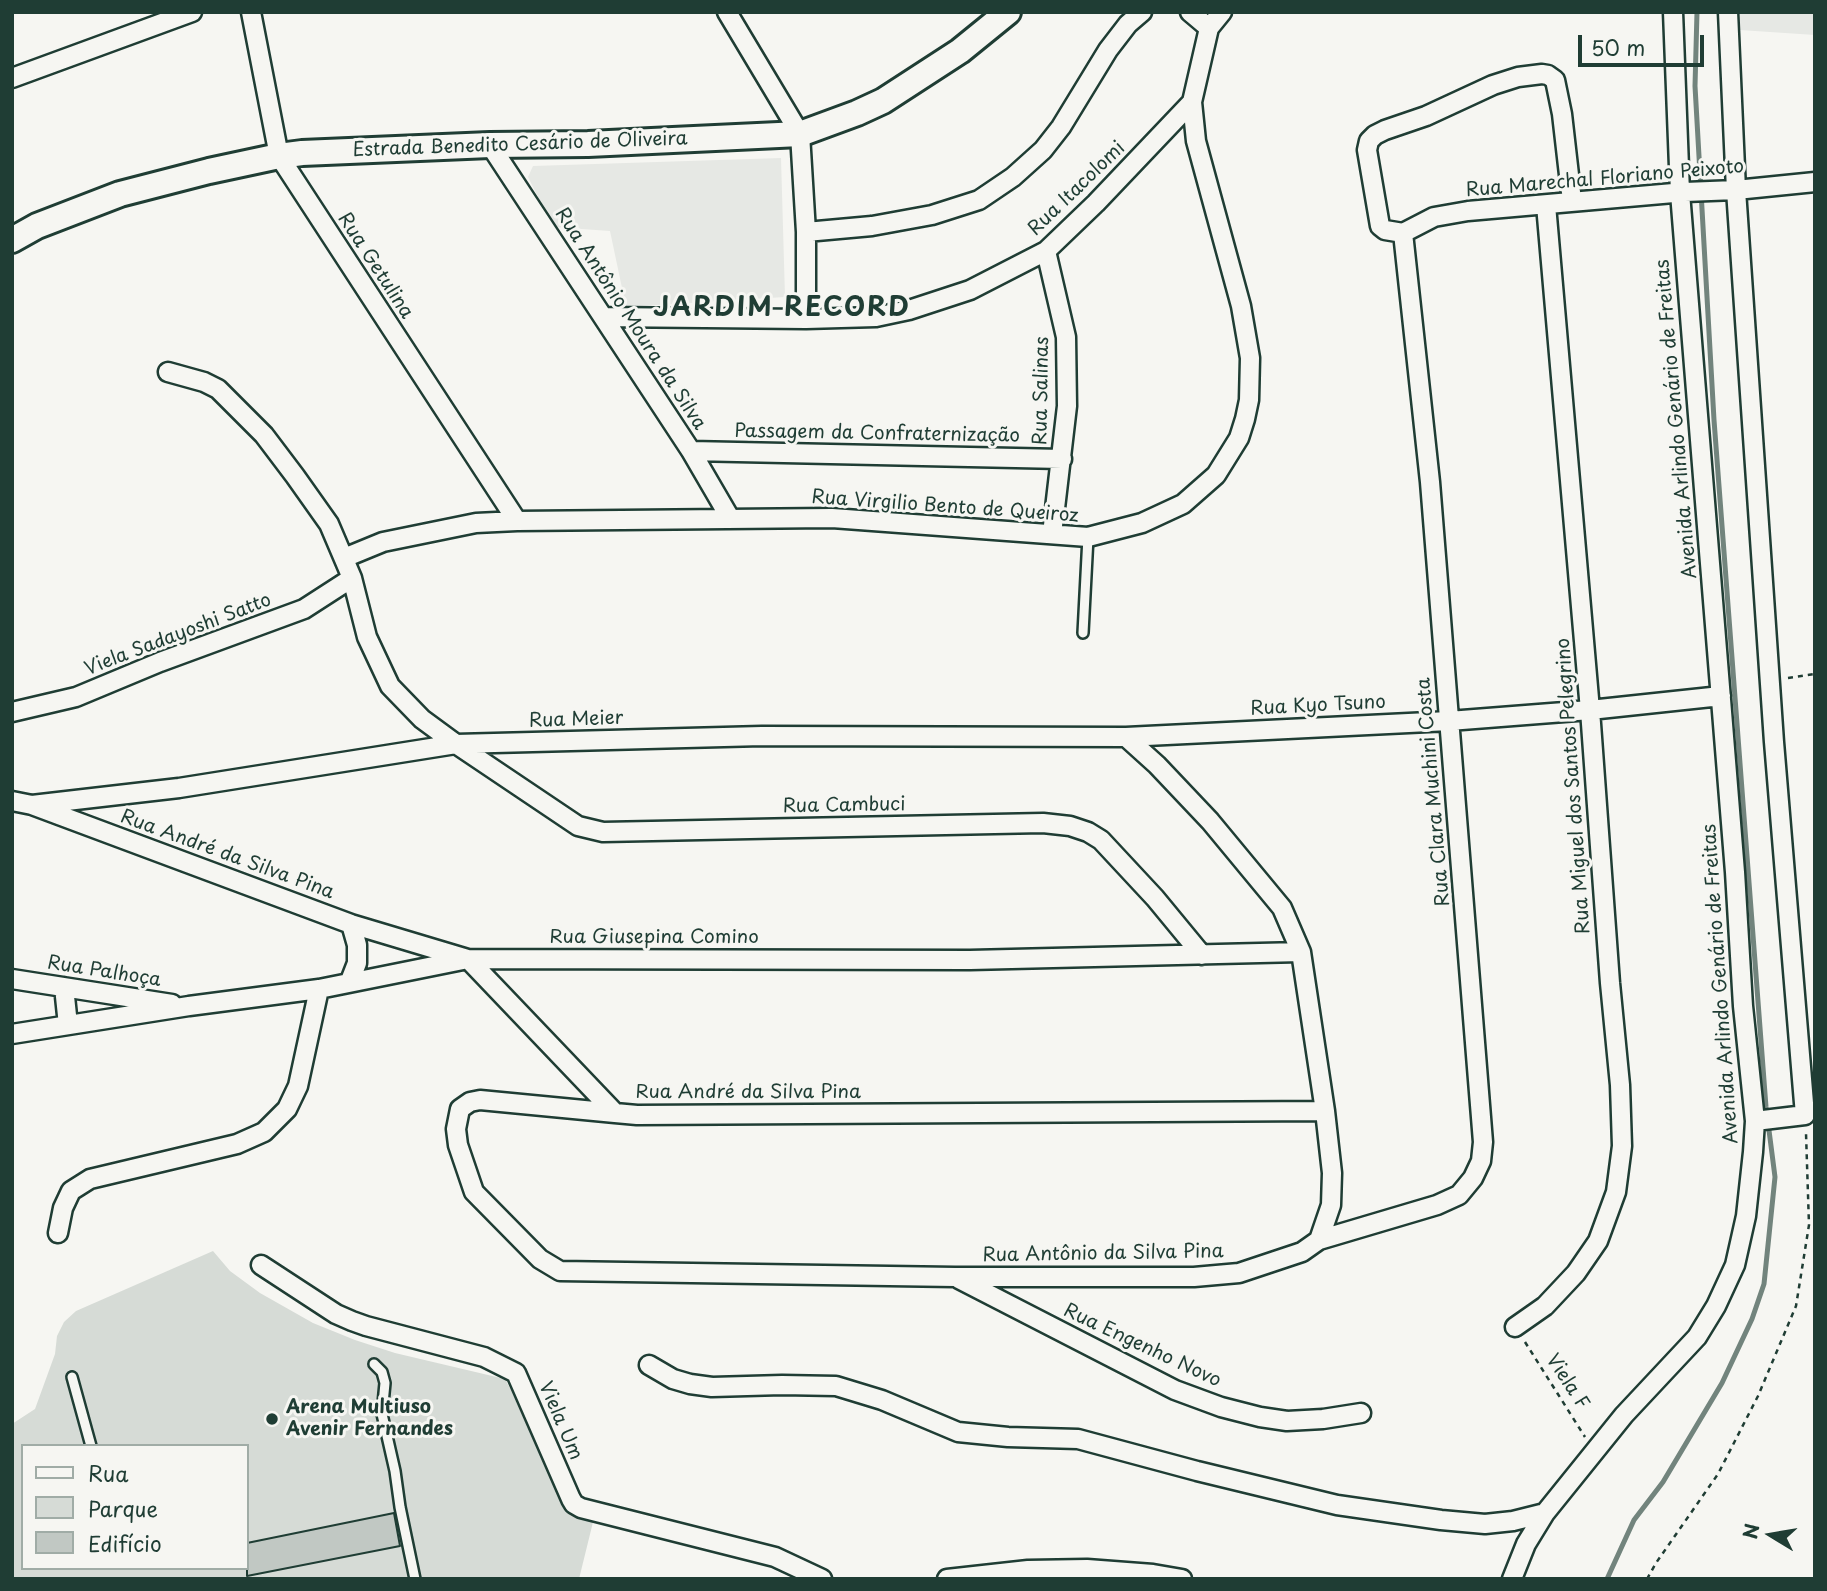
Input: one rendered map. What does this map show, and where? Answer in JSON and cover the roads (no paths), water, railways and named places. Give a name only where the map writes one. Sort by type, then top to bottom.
[{"type":"main road","name":"Estrada Benedito Cesário de Oliveira","points":[[12,240],[37,226],[120,194],[279,156],[800,134],[883,101],[960,51],[1008,12]]},
{"type":"street","points":[[12,78],[192,12]]},
{"type":"street","name":"Rua Getulina","points":[[251,12],[279,156],[517,521]]},
{"type":"street","points":[[727,12],[800,134],[806,232],[806,319]]},
{"type":"street","points":[[806,232],[872,226],[932,215],[979,200],[1013,177],[1043,150],[1061,127],[1108,50],[1128,24],[1142,12]]},
{"type":"street","points":[[1190,12],[1209,28]]},
{"type":"street","name":"Rua Virgilio Bento de Queiroz","points":[[344,558],[383,542],[476,523],[517,521],[832,519],[1088,537],[1142,523],[1183,504],[1216,475],[1239,438],[1249,400],[1250,358],[1241,306],[1196,141],[1192,102],[1209,28],[1222,12]]},
{"type":"street","name":"Avenida Arlindo Genário de Freitas","points":[[1512,1579],[1526,1544],[1545,1513],[1625,1415],[1697,1337],[1716,1306],[1735,1265],[1746,1216],[1759,1121],[1743,1006],[1683,192],[1673,12]]},
{"type":"street","points":[[1728,12],[1736,190],[1771,681],[1798,1116],[1759,1121]]},
{"type":"street","points":[[1403,233],[1385,230],[1380,226],[1367,150],[1368,141],[1385,130],[1426,116],[1493,85],[1518,77],[1542,74],[1553,77],[1557,83],[1572,201]]},
{"type":"street","name":"Rua Itacolomi","points":[[604,317],[876,317],[909,310],[970,290],[1046,251],[1096,203],[1192,102]]},
{"type":"street","name":"Rua Antônio Moura da Silva","points":[[491,145],[691,451],[730,518]]},
{"type":"street","name":"Rua Marechal Floriano Peixoto","points":[[1403,233],[1434,217],[1450,213],[1815,182]]},
{"type":"street","name":"Rua Miguel dos Santos Pelegrino","points":[[1515,1327],[1545,1306],[1577,1273],[1598,1241],[1616,1192],[1622,1146],[1590,710],[1546,205]]},
{"type":"street","name":"Rua Clara Muchini Costa","points":[[1319,1240],[1437,1205],[1459,1195],[1473,1178],[1481,1161],[1483,1142],[1430,482],[1403,233]]},
{"type":"street","name":"Rua Salinas","points":[[1046,251],[1066,337],[1067,406],[1052,534]]},
{"type":"street","name":"Rua Cambuci","points":[[168,372],[204,382],[218,389],[264,435],[329,524],[352,579],[367,638],[390,685],[422,719],[578,826],[603,832],[1043,823],[1070,826],[1101,840],[1155,898],[1202,955]]},
{"type":"street","name":"Passagem da Confraternização","points":[[691,451],[1062,459]]},
{"type":"street","name":"Viela Sadayoshi Satto","points":[[12,712],[76,697],[160,662],[304,609],[352,579]]},
{"type":"street","name":"Rua Kyo Tsuno","points":[[1126,737],[1449,721],[1721,696]]},
{"type":"street","name":"Rua Meier","points":[[32,804],[179,788],[456,744],[762,736],[1126,737]]},
{"type":"street","points":[[1126,737],[1157,765],[1201,812],[1282,908],[1301,952],[1332,1173],[1331,1205],[1319,1240]]},
{"type":"street","name":"Rua André da Silva Pina","points":[[12,800],[32,804],[351,924],[468,959],[615,1113],[1325,1111]]},
{"type":"street","points":[[350,981],[358,963],[357,945],[351,924]]},
{"type":"street","name":"Rua Giusepina Comino","points":[[12,1034],[319,989],[468,959],[970,960],[1301,952]]},
{"type":"street","name":"Rua Palhoça","points":[[12,979],[189,1006]]},
{"type":"street","points":[[64,987],[68,1025]]},
{"type":"street","points":[[58,1233],[63,1208],[71,1191],[90,1180],[237,1144],[264,1132],[287,1110],[298,1086],[319,989]]},
{"type":"street","name":"Rua Antônio da Silva Pina","points":[[615,1113],[489,1100],[470,1102],[460,1109],[456,1129],[458,1145],[474,1192],[540,1259],[560,1271],[955,1277],[1194,1277],[1238,1273],[1302,1252],[1319,1240]]},
{"type":"street","name":"Viela Um","points":[[261,1265],[336,1314],[352,1321],[484,1357],[516,1373],[570,1499],[581,1508],[775,1557],[822,1579]]},
{"type":"street","name":"Rua Engenho Novo","points":[[955,1277],[1175,1390],[1220,1407],[1287,1421],[1361,1413]]},
{"type":"street","points":[[649,1365],[673,1379],[712,1387],[836,1386],[882,1400],[958,1432],[1078,1439],[1209,1475],[1337,1505],[1485,1524],[1545,1513]]},
{"type":"street","points":[[947,1579],[985,1577],[1028,1570],[1087,1569],[1182,1579]]},
{"type":"lane","points":[[1083,633],[1088,537]]},
{"type":"lane","points":[[374,1364],[382,1373],[385,1383],[382,1414],[415,1579]]},
{"type":"lane","points":[[72,1377],[90,1444]]},
{"type":"waterway","points":[[1607,1579],[1634,1520],[1663,1482],[1722,1383],[1752,1319],[1764,1284],[1775,1177],[1766,1107],[1714,420],[1695,86],[1697,12]]},
{"type":"place","name":"Arena Multiuso Avenir Fernandes","points":[[272,1419]]},
{"type":"district","name":"JARDIM RECORD","points":[[782,309]]}]
